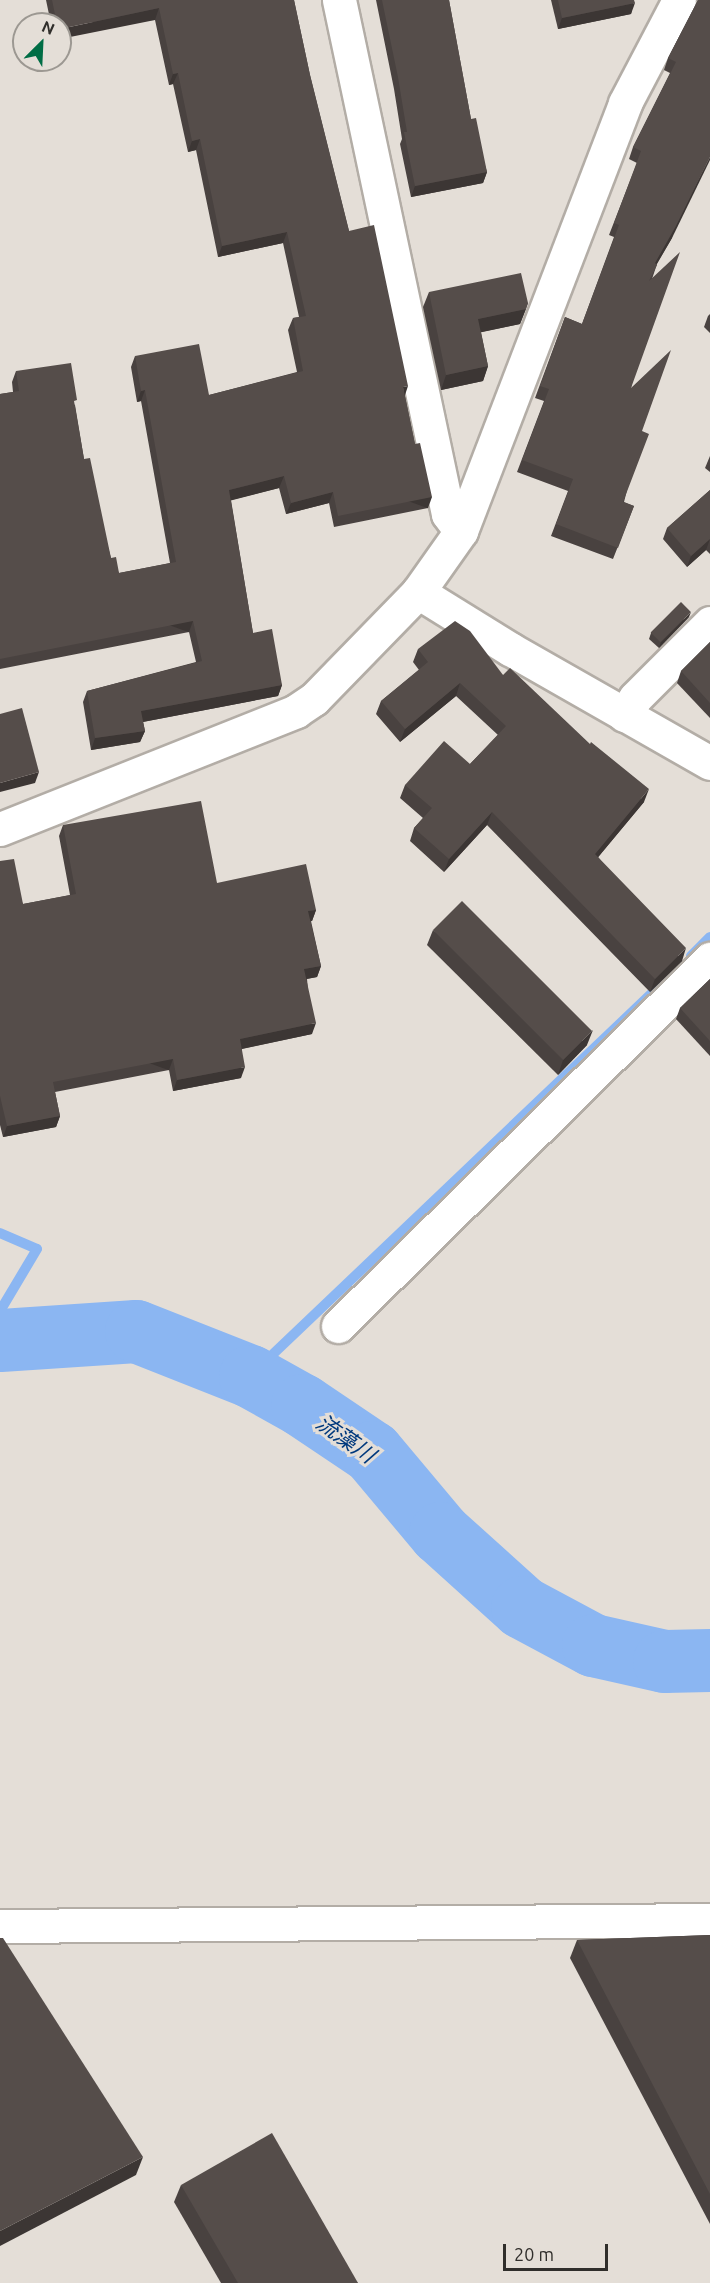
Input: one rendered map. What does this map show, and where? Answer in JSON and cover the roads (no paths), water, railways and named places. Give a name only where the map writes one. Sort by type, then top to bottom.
[{"type":"street","points":[[339,0],[448,514],[461,531]]},
{"type":"street","points":[[0,829],[296,711],[314,699],[418,592],[461,531],[626,103],[680,0]]},
{"type":"street","points":[[418,592],[446,612],[710,763]]},
{"type":"street","points":[[624,715],[635,698],[710,623]]},
{"type":"street","points":[[339,1326],[710,959]]},
{"type":"street","points":[[0,1926],[710,1920]]},
{"type":"waterway","points":[[691,956],[710,937]]},
{"type":"waterway","points":[[250,1376],[673,973]]},
{"type":"waterway","points":[[0,1233],[37,1249],[0,1311]]},
{"type":"waterway","name":"流藻川","points":[[0,1340],[136,1331],[250,1376],[302,1405],[372,1452],[440,1533],[522,1607],[593,1645],[664,1661],[710,1660]]}]
